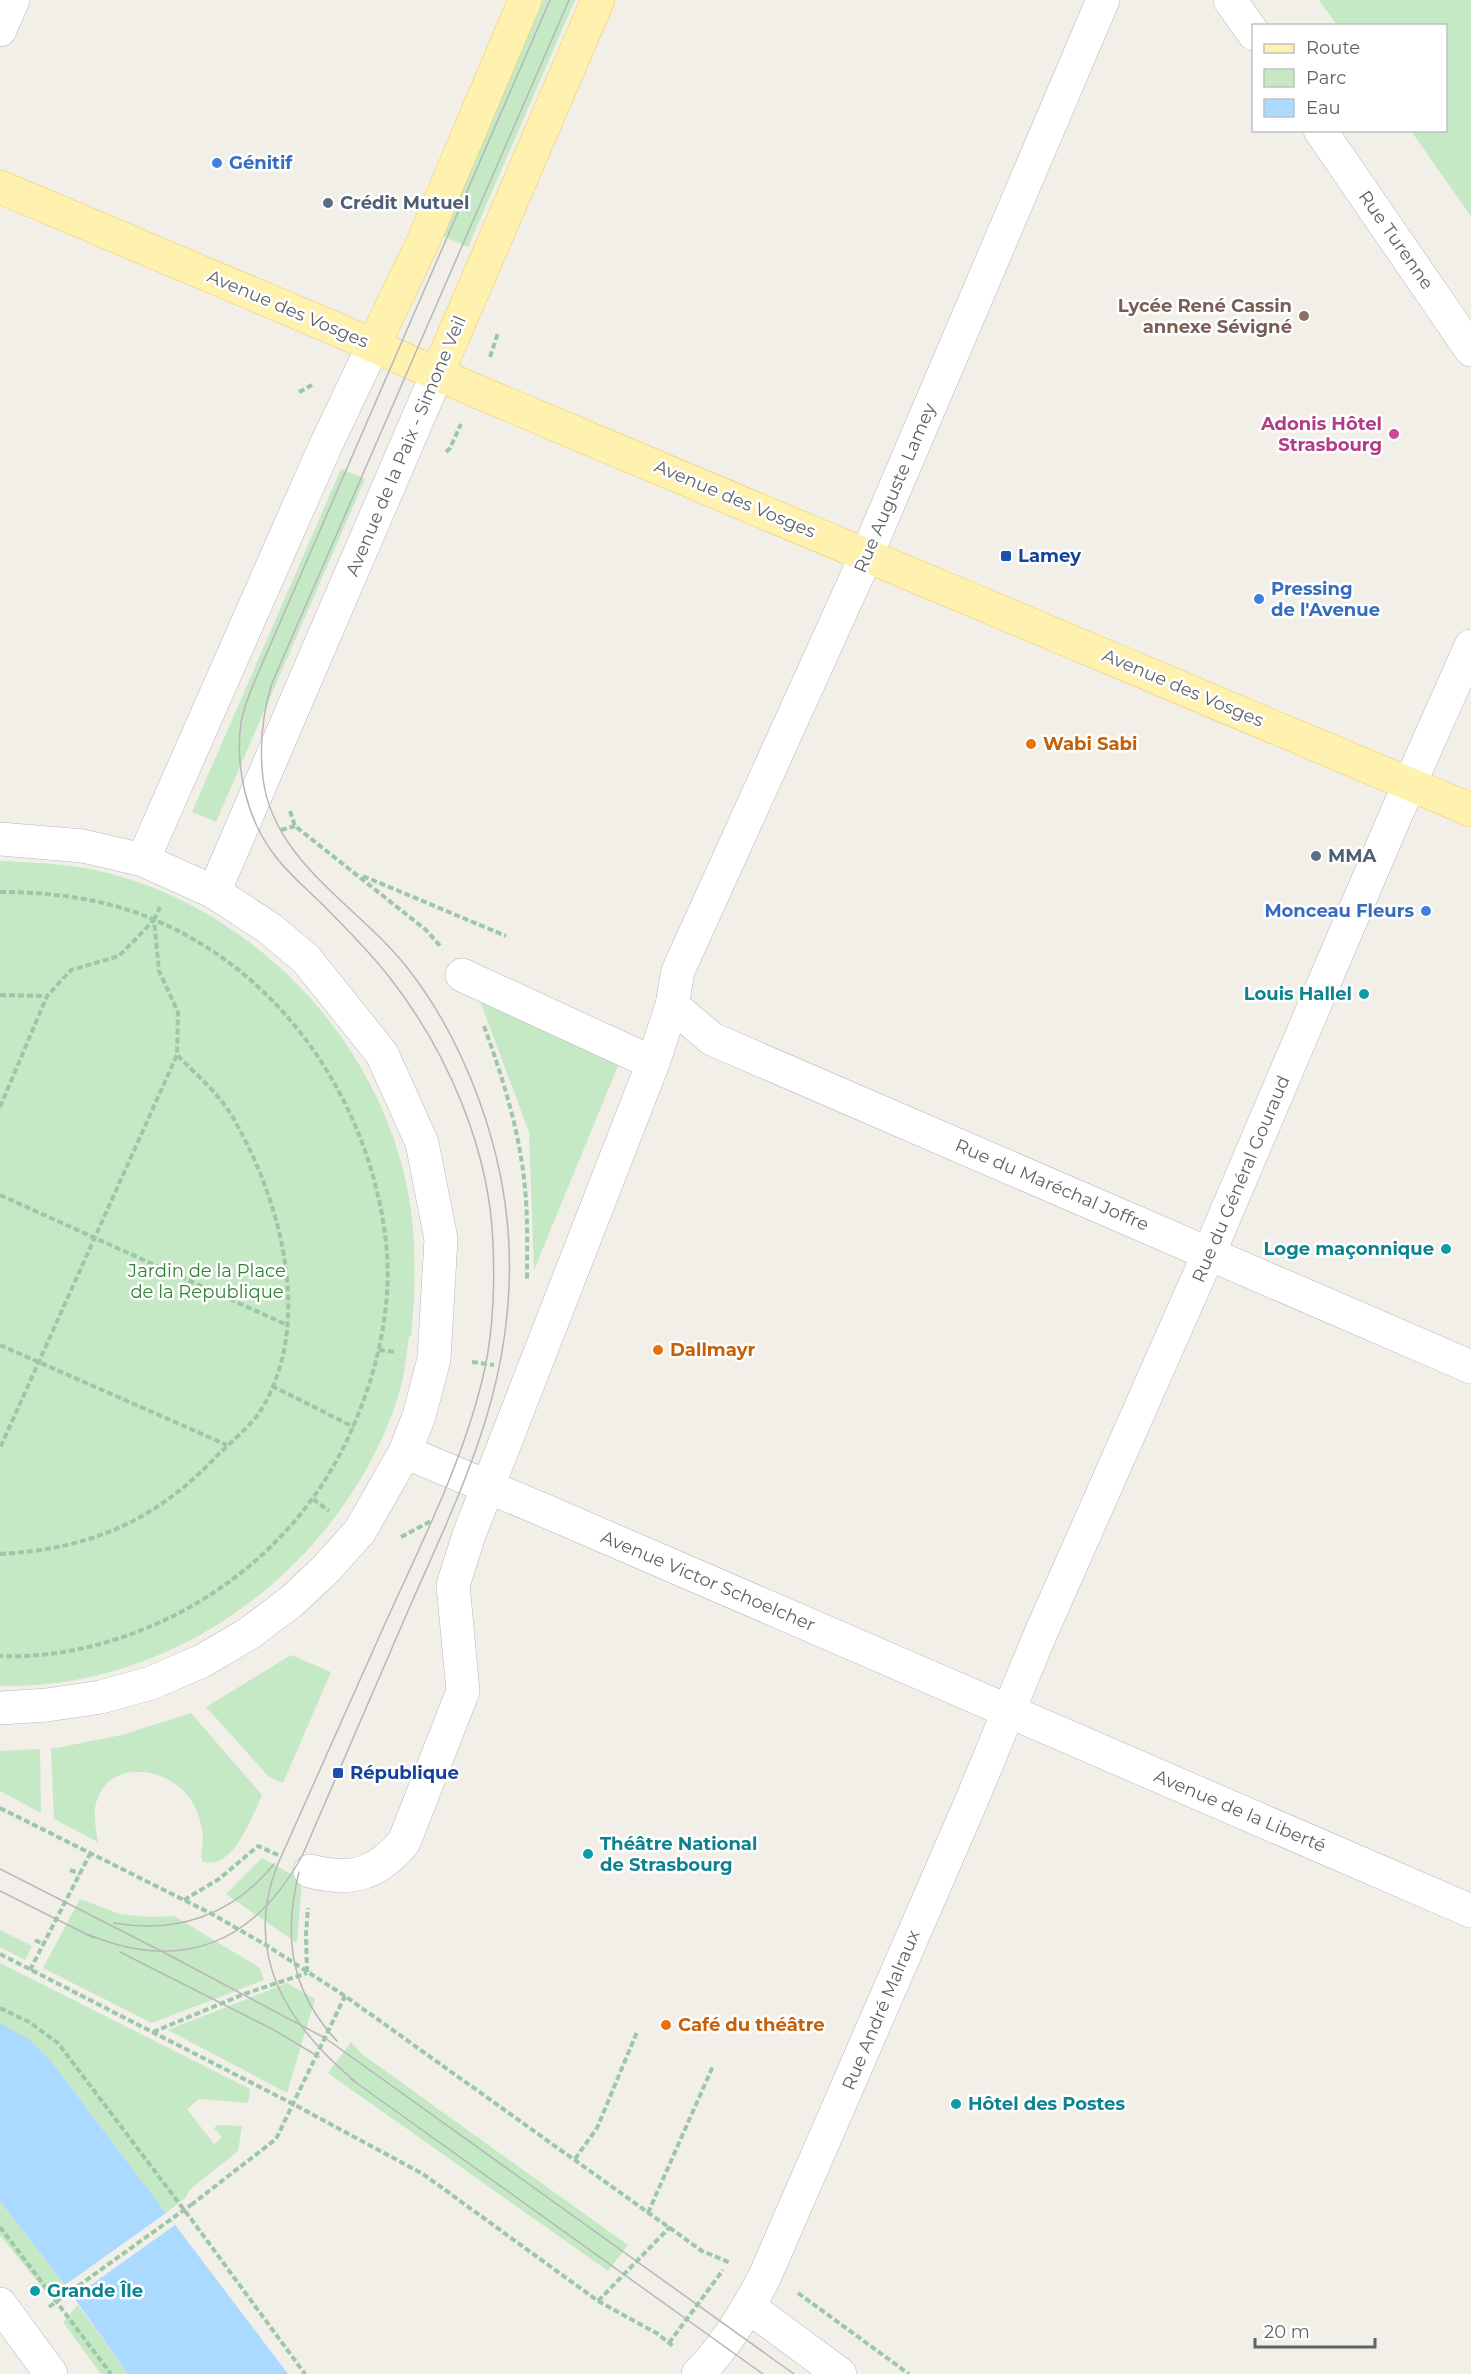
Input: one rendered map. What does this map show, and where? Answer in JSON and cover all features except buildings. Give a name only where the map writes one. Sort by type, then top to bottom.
[{"type":"main road","points":[[373,346],[422,244],[525,0]]},
{"type":"main road","name":"Avenue de la Paix - Simone Veil","points":[[437,374],[598,0]]},
{"type":"main road","name":"Avenue des Vosges","points":[[0,187],[1471,810]]},
{"type":"street","points":[[0,30],[13,0]]},
{"type":"street","name":"Rue Auguste Lamey","points":[[672,1005],[678,971],[867,554],[1103,0]]},
{"type":"street","points":[[1230,0],[1252,31]]},
{"type":"street","name":"Rue Turenne","points":[[1321,132],[1471,350]]},
{"type":"street","points":[[144,860],[324,449],[373,346]]},
{"type":"street","name":"Avenue de la Paix - Simone Veil","points":[[214,892],[437,374]]},
{"type":"street","name":"Rue du Général Gouraud","points":[[1010,1711],[1040,1635],[1209,1254],[1471,646]]},
{"type":"street","points":[[0,839],[83,846],[144,860],[214,892],[269,928],[306,959],[382,1054],[422,1143],[441,1239],[434,1359],[419,1416],[405,1452],[360,1531],[326,1569],[292,1601],[248,1634],[201,1661],[151,1683],[101,1697],[47,1705],[0,1708]]},
{"type":"street","points":[[462,975],[653,1063]]},
{"type":"street","points":[[310,1871],[332,1877],[352,1876],[372,1870],[391,1858],[404,1842],[463,1691],[453,1585],[469,1535],[653,1063],[672,1005]]},
{"type":"street","name":"Rue du Maréchal Joffre","points":[[672,1005],[712,1039],[1471,1367]]},
{"type":"street","name":"Avenue Victor Schoelcher","points":[[405,1452],[1010,1711]]},
{"type":"street","name":"Avenue de la Liberté","points":[[1010,1711],[1471,1911]]},
{"type":"street","name":"Rue André Malraux","points":[[701,2371],[749,2307],[765,2276],[1010,1711]]},
{"type":"street","points":[[0,2304],[51,2374]]},
{"type":"street","points":[[749,2307],[840,2374]]},
{"type":"path","points":[[295,826],[426,930],[446,952],[462,975],[492,1046],[517,1133],[525,1189],[526,1289]]},
{"type":"path","points":[[357,874],[506,936]]},
{"type":"path","points":[[0,892],[44,893],[97,902],[154,920],[222,958],[257,987],[293,1023],[320,1059],[342,1095],[359,1131],[380,1203],[386,1237],[387,1280],[384,1322],[377,1358],[354,1427],[327,1479],[301,1515],[274,1545],[240,1576],[212,1594],[144,1630],[103,1643],[59,1653],[0,1656]]},
{"type":"path","points":[[0,1107],[47,996],[71,970],[119,956],[154,920]]},
{"type":"path","points":[[0,1448],[177,1055],[178,1012],[159,971],[154,920]]},
{"type":"path","points":[[0,995],[47,996]]},
{"type":"path","points":[[0,1554],[34,1552],[82,1542],[145,1516],[194,1480],[261,1411],[281,1366],[287,1325],[287,1279],[279,1223],[257,1166],[231,1114],[204,1081],[177,1055]]},
{"type":"path","points":[[0,1195],[287,1325]]},
{"type":"path","points":[[0,1346],[227,1445]]},
{"type":"path","points":[[434,1359],[518,1367],[537,1362]]},
{"type":"path","points":[[272,1386],[354,1427]]},
{"type":"path","points":[[0,1808],[184,1900],[266,1945],[345,1996],[670,2227],[598,2301]]},
{"type":"path","points":[[184,1900],[219,1879],[258,1846],[310,1871],[306,1934],[307,1973]]},
{"type":"path","points":[[30,1970],[90,1854]]},
{"type":"path","points":[[70,1870],[80,1874]]},
{"type":"path","points":[[35,1940],[43,1944]]},
{"type":"path","points":[[0,1954],[294,2104],[423,2174],[598,2301],[658,2334],[701,2371]]},
{"type":"path","points":[[152,2032],[244,1994],[307,1973]]},
{"type":"path","points":[[49,2307],[191,2205],[276,2139],[345,1996]]},
{"type":"path","points":[[0,2008],[29,2022],[58,2043],[305,2374]]},
{"type":"path","points":[[575,2159],[597,2128],[637,2032]]},
{"type":"path","points":[[648,2213],[713,2066]]},
{"type":"path","points":[[0,2227],[111,2374]]},
{"type":"path","points":[[669,2343],[729,2262]]},
{"type":"green space","points":[[543,0],[575,0],[468,247],[441,235]]},
{"type":"green space","points":[[1319,0],[1471,0],[1471,216],[1412,132],[1447,132],[1447,24],[1336,24]]},
{"type":"green space","points":[[341,469],[365,479],[216,822],[192,812]]},
{"type":"green space","name":"Jardin de la Place de la Republique","points":[[0,861],[90,869],[146,885],[199,910],[249,942],[293,980],[332,1024],[364,1073],[389,1126],[410,1201],[415,1278],[411,1336],[409,1336],[403,1378],[396,1403],[370,1462],[335,1517],[292,1566],[243,1608],[187,1641],[128,1667],[65,1682],[0,1686]]},
{"type":"green space","points":[[476,990],[622,1056],[534,1270],[529,1132]]},
{"type":"green space","points":[[291,1655],[331,1672],[283,1783],[269,1777],[206,1707]]},
{"type":"green space","points":[[191,1713],[262,1795],[247,1828],[233,1850],[224,1858],[214,1862],[203,1862],[201,1856],[202,1830],[194,1804],[182,1789],[170,1780],[156,1775],[142,1772],[128,1773],[115,1777],[104,1786],[95,1810],[98,1842],[54,1819],[51,1749],[122,1735]]},
{"type":"green space","points":[[40,1749],[41,1813],[0,1791],[0,1751]]},
{"type":"green space","points":[[262,1858],[302,1880],[297,1943],[226,1894]]},
{"type":"green space","points":[[80,1899],[120,1914],[147,1917],[174,1916],[260,1968],[264,1980],[152,2023],[43,1968]]},
{"type":"green space","points":[[0,1930],[32,1946],[25,1960],[0,1947]]},
{"type":"green space","points":[[0,1963],[250,2089],[248,2103],[199,2099],[187,2109],[214,2144],[222,2138],[214,2128],[218,2125],[242,2126],[238,2151],[189,2190],[186,2197],[166,2213],[51,2061],[0,2023]]},
{"type":"green space","points":[[287,1983],[315,1999],[287,2093],[168,2030]]},
{"type":"green space","points":[[351,2042],[363,2055],[628,2245],[608,2271],[328,2073]]},
{"type":"green space","points":[[0,2201],[65,2285],[50,2297],[0,2235]]},
{"type":"green space","points":[[78,2305],[128,2374],[101,2374],[63,2322]]},
{"type":"water","points":[[0,2023],[31,2041],[51,2061],[288,2374],[128,2374],[65,2285],[0,2201]]},
{"type":"pier","points":[[166,2213],[175,2225],[74,2297],[65,2285]]},
{"type":"tram line","points":[[357,2083],[311,2038],[278,1987],[269,1959],[265,1930],[268,1899],[277,1866],[439,1505],[463,1444],[482,1381],[489,1348],[493,1296],[493,1244],[484,1173],[462,1103],[447,1069],[411,1007],[382,968],[349,931],[284,867],[264,839],[249,807],[241,773],[241,722],[256,678],[550,0]]},
{"type":"tram line","points":[[87,1934],[122,1946],[154,1951],[184,1950],[213,1942],[239,1929],[262,1910],[284,1885],[303,1854],[450,1517],[482,1431],[495,1387],[504,1342],[509,1296],[509,1246],[500,1173],[479,1100],[449,1031],[409,970],[389,947],[322,882],[283,835],[270,808],[263,778],[261,741],[272,683],[569,0]]},
{"type":"tram line","points":[[114,1923],[160,1926],[202,1917],[241,1896],[274,1864]]},
{"type":"tram line","points":[[0,1869],[325,2038],[794,2374]]},
{"type":"tram line","points":[[299,1872],[292,1918],[294,1962],[309,2002],[321,2022],[337,2041]]},
{"type":"tram line","points":[[0,1891],[94,1938]]},
{"type":"tram line","points":[[120,1952],[274,2030],[319,2057]]},
{"type":"tram line","points":[[351,2079],[763,2374]]},
{"type":"place","name":"Génitif","points":[[217,163]]},
{"type":"place","name":"Crédit Mutuel","points":[[328,203]]},
{"type":"place","name":"Lycée René Cassin annexe Sévigné","points":[[1304,316]]},
{"type":"place","name":"Adonis Hôtel Strasbourg","points":[[1394,434]]},
{"type":"place","name":"Lamey","points":[[1006,556]]},
{"type":"place","name":"Pressing de l'Avenue","points":[[1259,599]]},
{"type":"place","name":"Wabi Sabi","points":[[1031,744]]},
{"type":"place","name":"MMA","points":[[1316,856]]},
{"type":"place","name":"Monceau Fleurs","points":[[1426,911]]},
{"type":"place","name":"Louis Hallel","points":[[1364,994]]},
{"type":"place","name":"Loge maçonnique","points":[[1446,1249]]},
{"type":"place","name":"Dallmayr","points":[[658,1350]]},
{"type":"place","name":"République","points":[[338,1773]]},
{"type":"place","name":"Théâtre National de Strasbourg","points":[[588,1854]]},
{"type":"place","name":"Café du théâtre","points":[[666,2025]]},
{"type":"place","name":"Hôtel des Postes","points":[[956,2104]]},
{"type":"place","name":"Grande Île","points":[[35,2291]]}]
